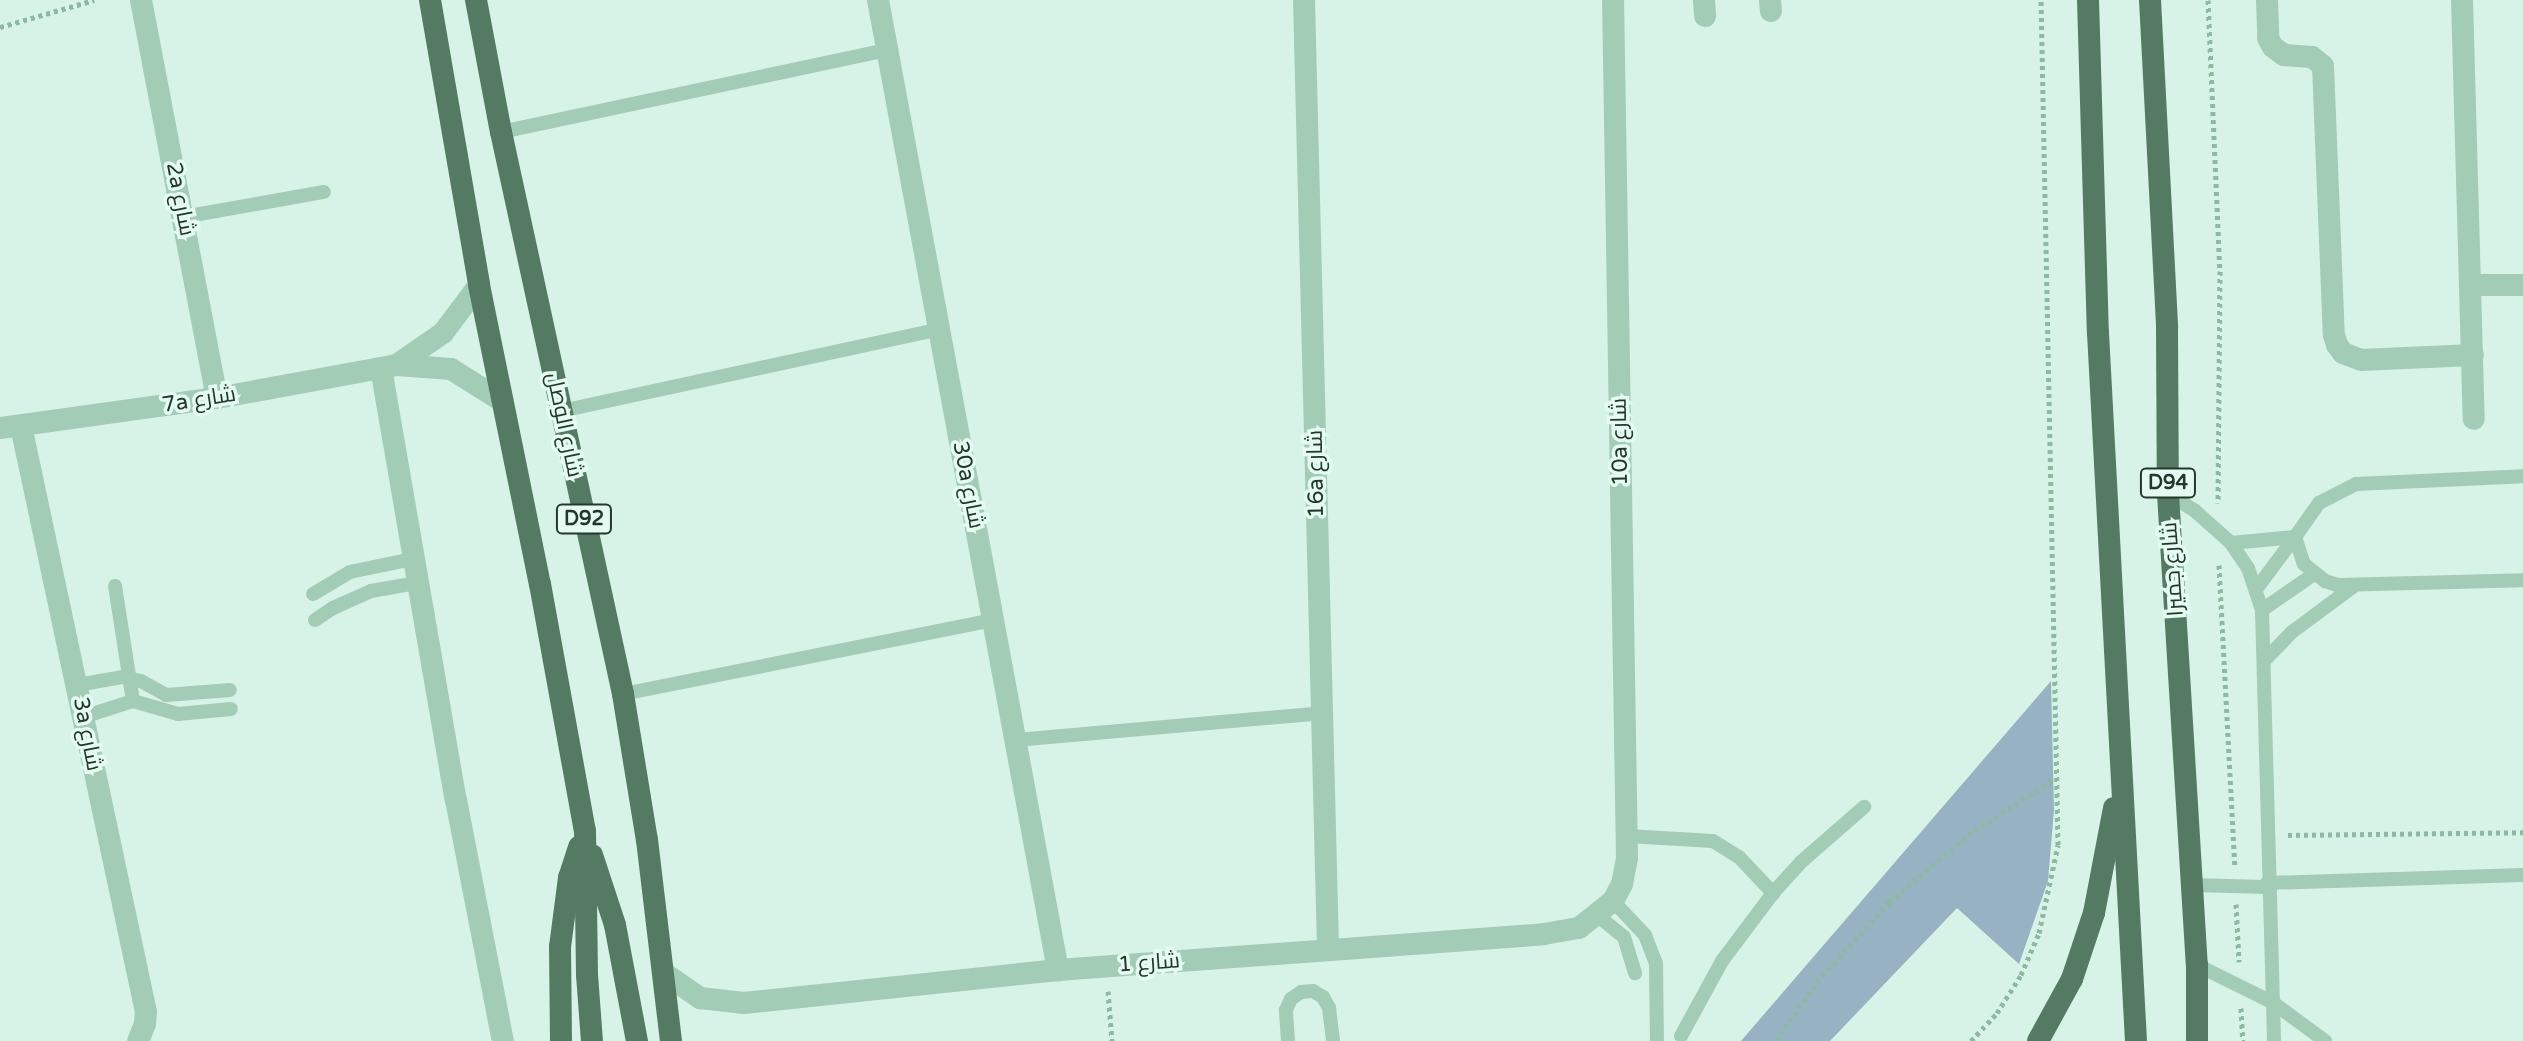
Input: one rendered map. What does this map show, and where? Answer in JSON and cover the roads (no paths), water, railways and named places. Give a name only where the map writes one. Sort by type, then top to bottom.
[{"type":"main road","name":"D92","points":[[430,0],[479,285],[540,584],[585,831],[587,975],[592,1041]]},
{"type":"main road","name":"شارع الوصل","points":[[476,0],[501,132],[623,694],[671,1041]]},
{"type":"main road","name":"D94","points":[[2088,0],[2098,333],[2120,780],[2135,967],[2136,1041]]},
{"type":"main road","name":"شارع جميرا","points":[[2150,0],[2167,328],[2168,494],[2197,965],[2197,1041]]},
{"type":"main road","points":[[2038,1041],[2072,979],[2094,913],[2120,780]]},
{"type":"main road","points":[[561,1041],[558,982],[563,912],[569,878],[585,831]]},
{"type":"main road","points":[[585,831],[615,925],[637,1041]]},
{"type":"street","name":"2a شارع","points":[[141,0],[217,398]]},
{"type":"street","name":"30a شارع","points":[[878,0],[1058,970]]},
{"type":"street","name":"16a شارع","points":[[1304,0],[1328,949]]},
{"type":"street","name":"10a شارع","points":[[1611,900],[1627,836],[1613,0]]},
{"type":"street","points":[[2267,0],[2268,38],[2273,47],[2284,55],[2312,57],[2323,66],[2334,335],[2337,345],[2343,353],[2361,360],[2473,355]]},
{"type":"street","points":[[2462,0],[2474,419]]},
{"type":"street","name":"7a شارع","points":[[389,366],[443,333],[479,285]]},
{"type":"street","points":[[2471,285],[2523,285]]},
{"type":"street","name":"7a شارع","points":[[10,427],[217,398],[389,366],[451,369],[502,401]]},
{"type":"street","points":[[389,366],[412,559],[503,1041]]},
{"type":"street","name":"3a شارع","points":[[10,427],[77,685],[146,1012],[141,1039]]},
{"type":"street","name":"شارع 1","points":[[664,973],[700,998],[744,1003],[1058,970],[1544,934],[1579,928],[1611,900]]},
{"type":"lane","points":[[501,132],[888,50]]},
{"type":"lane","points":[[183,217],[324,192]]},
{"type":"lane","points":[[561,411],[939,329]]},
{"type":"lane","points":[[2257,588],[2295,537],[2304,519],[2319,503],[2356,484],[2523,476]]},
{"type":"lane","points":[[2168,494],[2194,510],[2231,543],[2257,588],[2262,610],[2267,885],[2274,1041]]},
{"type":"lane","points":[[2231,543],[2295,537]]},
{"type":"lane","points":[[2295,537],[2304,564],[2325,581],[2354,586],[2523,580]]},
{"type":"lane","points":[[313,594],[350,572],[412,559]]},
{"type":"lane","points":[[2262,610],[2314,574]]},
{"type":"lane","points":[[315,620],[362,594],[417,583]]},
{"type":"lane","points":[[115,586],[133,701]]},
{"type":"lane","points":[[2264,661],[2312,615],[2354,586]]},
{"type":"lane","points":[[623,694],[993,620]]},
{"type":"lane","points":[[77,685],[130,679],[175,696],[230,690]]},
{"type":"lane","points":[[83,717],[133,701],[178,714],[231,709]]},
{"type":"lane","points":[[1015,740],[1322,713]]},
{"type":"lane","points":[[1681,1036],[1722,961],[1773,893],[1811,853],[1864,807]]},
{"type":"lane","points":[[1627,836],[1713,841],[1739,857],[1773,893]]},
{"type":"lane","points":[[2192,885],[2523,875]]},
{"type":"lane","points":[[1611,900],[1635,973]]},
{"type":"lane","points":[[1611,900],[1645,935],[1656,963],[1657,1041]]},
{"type":"lane","points":[[2197,965],[2272,1002],[2325,1041]]},
{"type":"lane","points":[[1288,1041],[1286,1010],[1291,999],[1301,992],[1313,991],[1323,997],[1329,1008],[1333,1041]]}]
